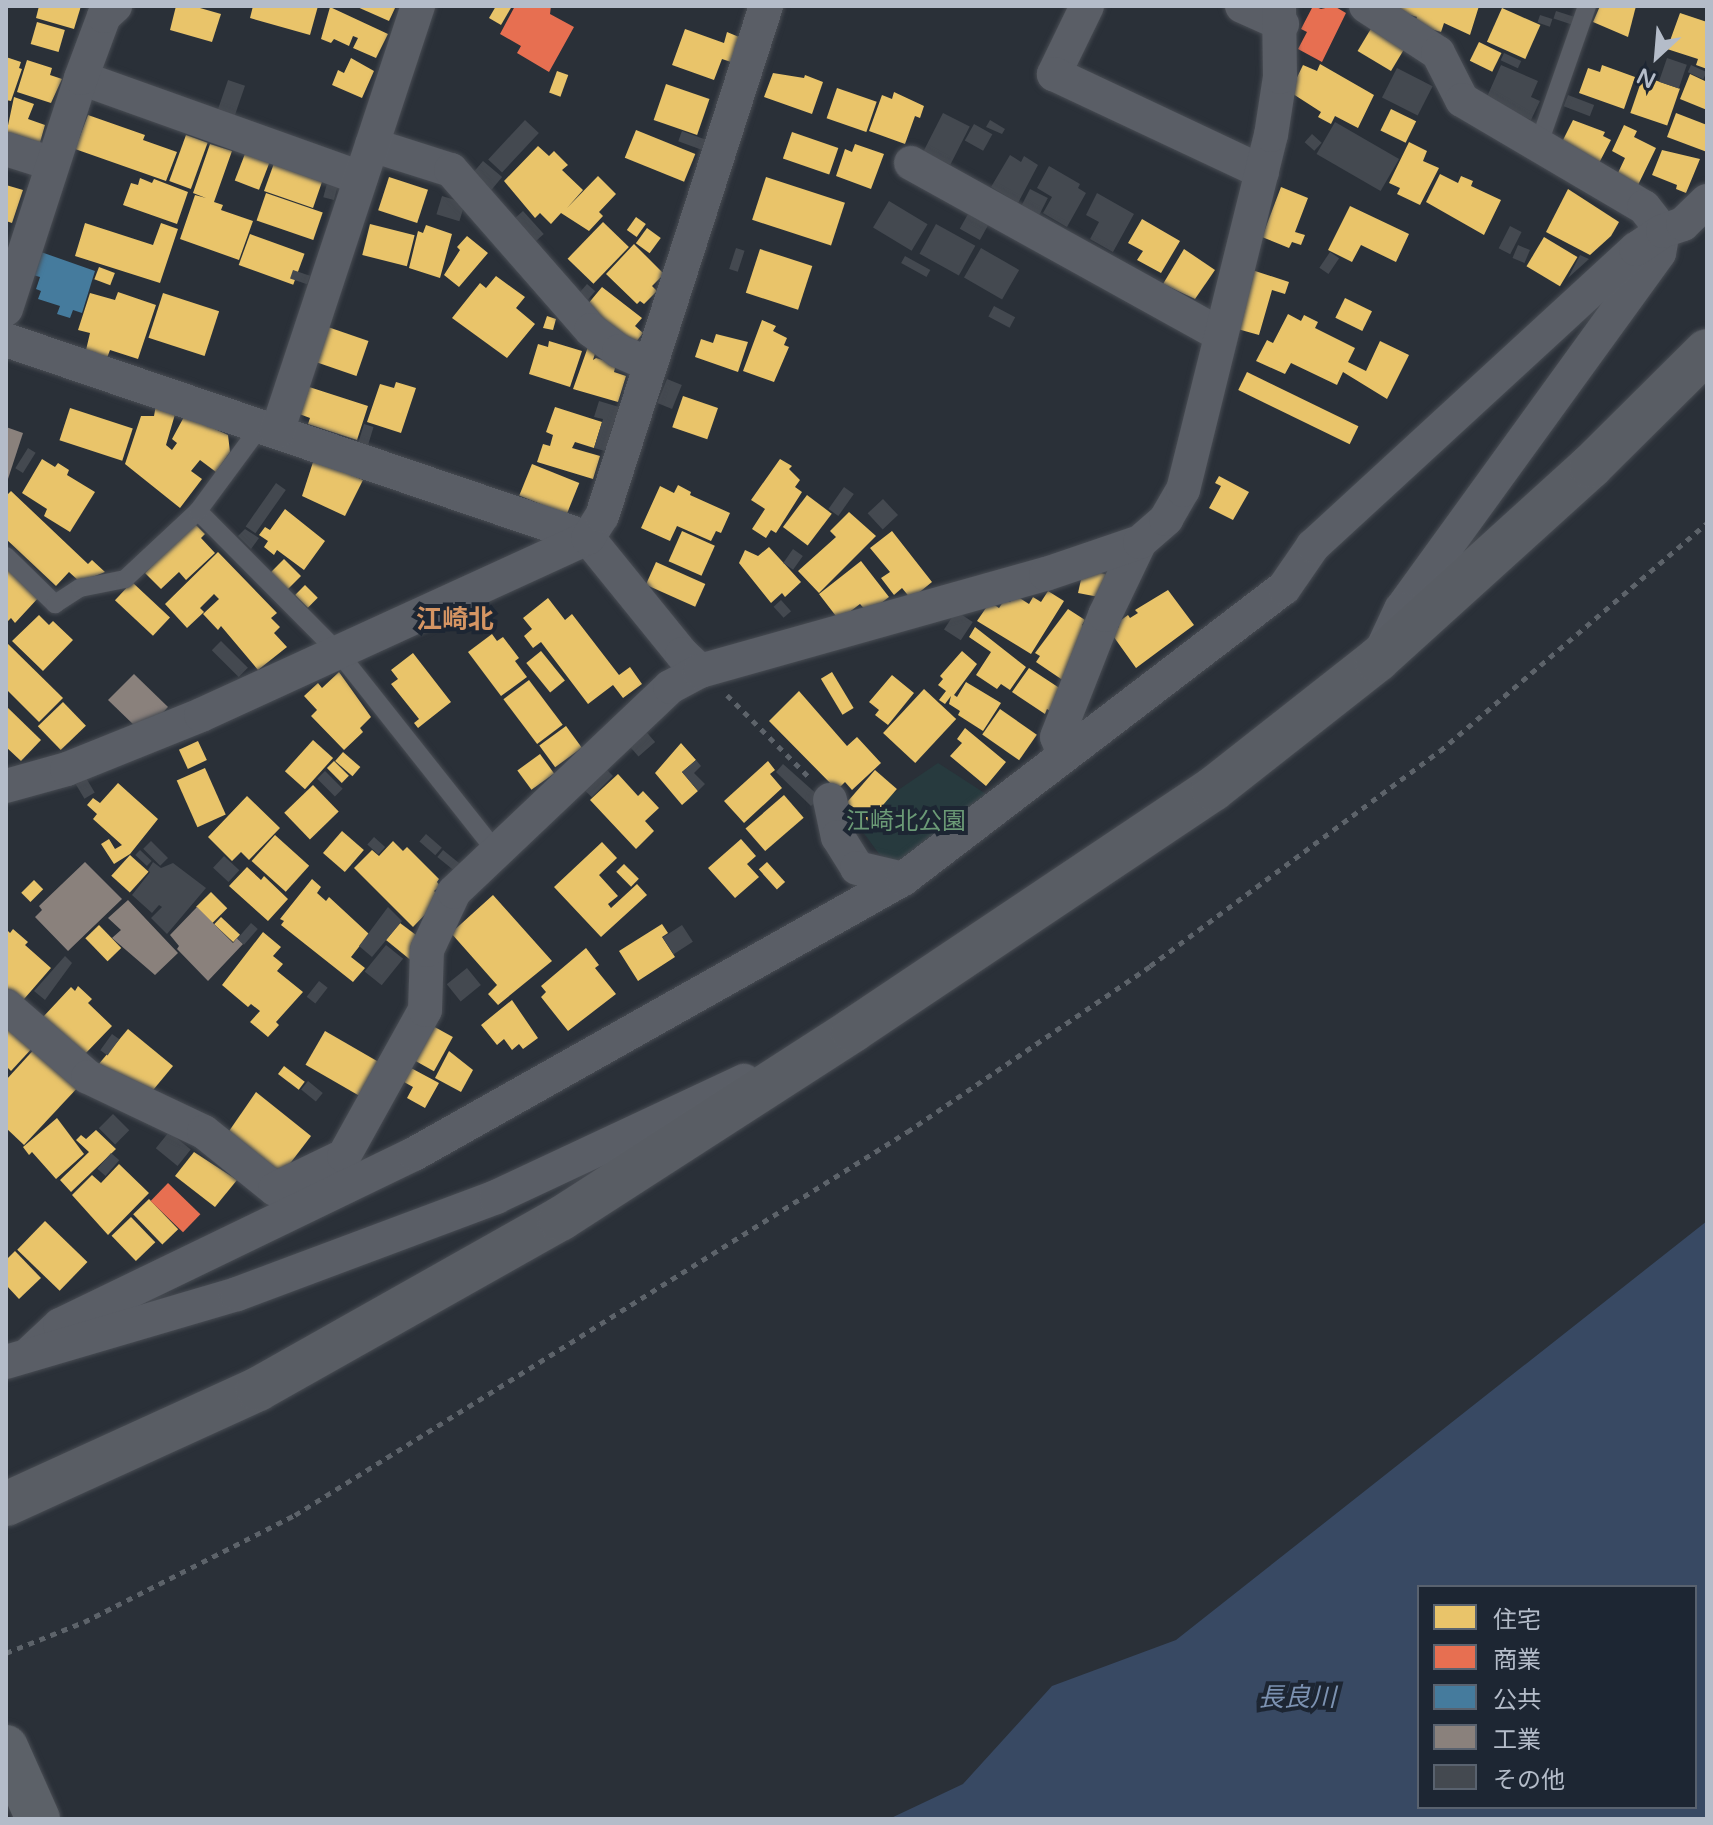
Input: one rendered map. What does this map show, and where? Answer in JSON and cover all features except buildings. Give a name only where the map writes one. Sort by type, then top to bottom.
[{"type":"main road","points":[[6,1747],[38,1819]]},
{"type":"street","points":[[6,309],[81,78],[104,16],[115,6]]},
{"type":"street","points":[[268,430],[361,178],[418,6]]},
{"type":"street","points":[[6,786],[67,769],[201,715],[588,538],[602,516],[766,6]]},
{"type":"street","points":[[1087,6],[1054,74],[1262,172]]},
{"type":"street","points":[[6,1006],[88,1077],[204,1132],[275,1189],[344,1156],[425,1010],[427,950],[454,892],[670,687],[700,671],[1046,574],[1140,542],[1166,519],[1183,490],[1262,172],[1280,77],[1280,15],[1242,6]]},
{"type":"street","points":[[1366,6],[1438,53],[1462,100],[1644,207],[1663,231],[1659,253],[1401,609],[1377,660]]},
{"type":"street","points":[[81,78],[361,178]]},
{"type":"street","points":[[372,145],[451,170],[591,330],[619,351],[650,365]]},
{"type":"street","points":[[6,149],[53,164]]},
{"type":"street","points":[[911,163],[1220,334]]},
{"type":"street","points":[[18,1358],[60,1325],[414,1154],[903,879],[1284,588],[1313,546],[1636,249],[1663,231],[1683,224],[1707,201]]},
{"type":"street","points":[[6,340],[588,538],[682,654],[700,671]]},
{"type":"street","points":[[6,1504],[258,1389],[560,1219],[853,1030],[1213,789],[1377,660],[1591,466],[1707,351]]},
{"type":"street","points":[[1064,755],[1057,737],[1105,615],[1140,542]]},
{"type":"street","points":[[830,800],[838,837],[857,868],[903,879]]},
{"type":"street","points":[[18,1358],[237,1294],[496,1197],[853,1030]]},
{"type":"lane","points":[[1538,146],[1587,6]]},
{"type":"lane","points":[[6,556],[55,604],[80,588],[125,579],[198,511],[268,430]]},
{"type":"lane","points":[[198,511],[338,652],[496,851]]},
{"type":"path","points":[[6,1653],[84,1622],[295,1515],[907,1132],[1150,966],[1440,751],[1707,523]]},
{"type":"path","points":[[700,671],[763,728],[830,800]]},
{"type":"green space","name":"江崎北公園","points":[[938,763],[986,794],[898,869],[882,858],[854,820]]},
{"type":"water","name":"長良川","points":[[1707,1221],[1707,1819],[889,1819],[963,1784],[1052,1686],[1176,1640]]},
{"type":"district","name":"江崎北","points":[[455,620]]}]
